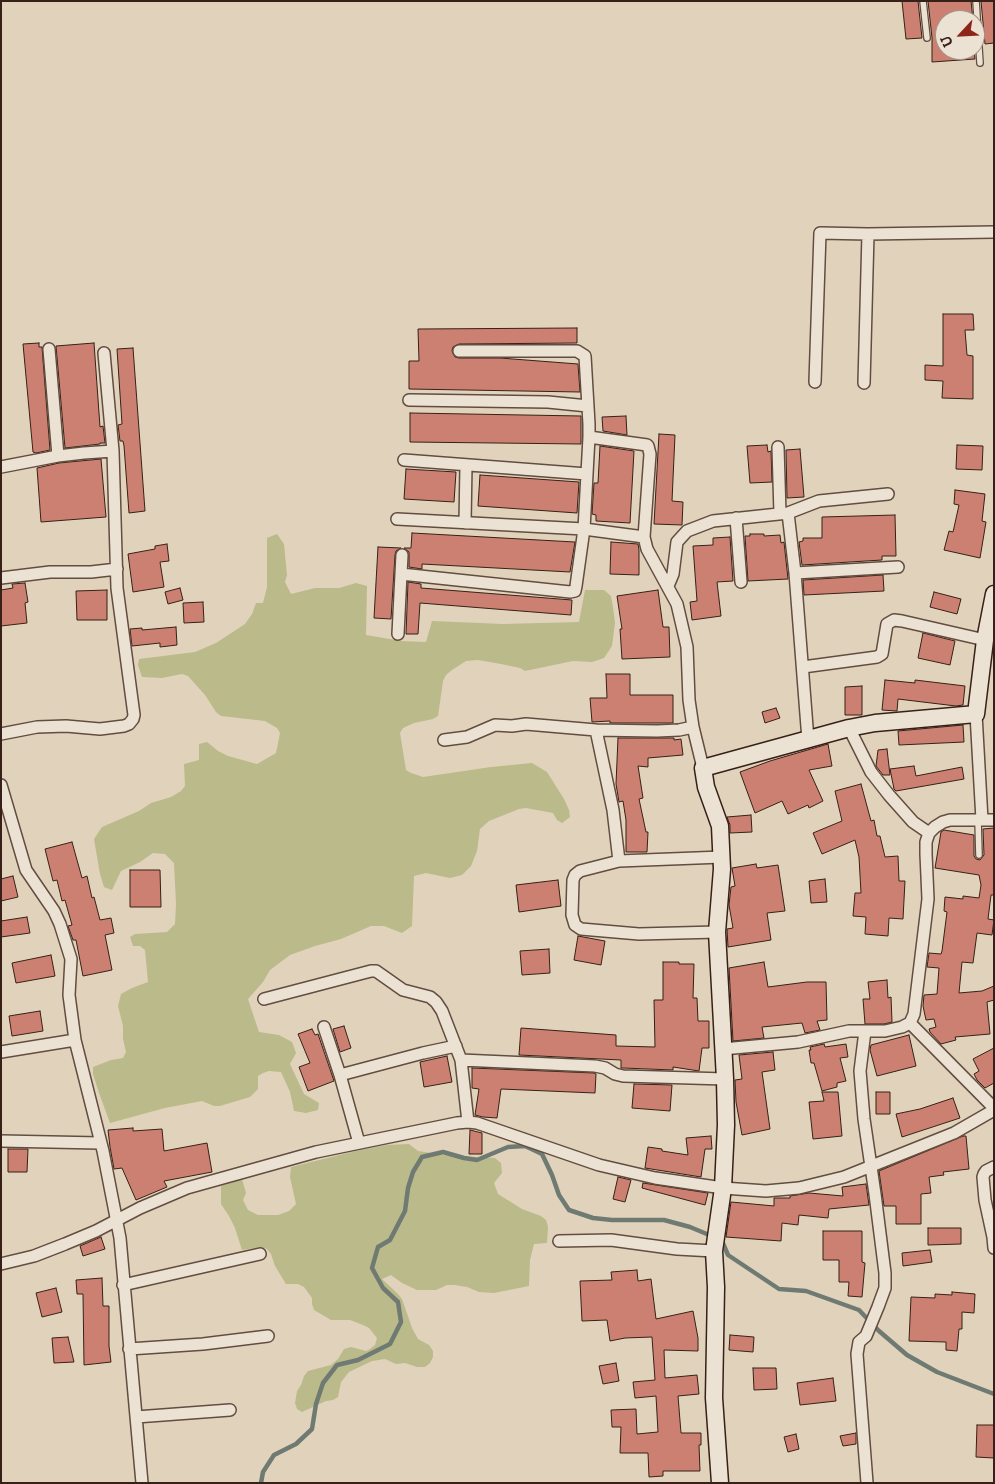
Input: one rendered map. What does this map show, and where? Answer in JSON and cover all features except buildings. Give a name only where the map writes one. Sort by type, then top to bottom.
[{"type":"street","points":[[815,382],[820,233],[994,232]]},
{"type":"street","points":[[864,383],[868,234]]},
{"type":"street","points":[[48,349],[58,456]]},
{"type":"street","points":[[401,574],[575,591],[584,529],[589,437],[585,356],[577,351],[459,351]]},
{"type":"street","points":[[1,734],[36,727],[66,726],[100,729],[124,726],[129,724],[134,715],[117,588],[113,451],[104,352]]},
{"type":"street","points":[[409,400],[548,402],[588,406]]},
{"type":"street","points":[[589,437],[646,444],[648,446],[650,454],[644,537],[647,549],[677,604],[687,646],[689,700],[693,727],[706,788],[720,826],[722,857],[721,894],[717,932],[726,1125],[723,1188],[714,1251],[716,1287],[714,1398],[720,1483]]},
{"type":"street","points":[[778,447],[784,513],[795,573],[808,740]]},
{"type":"street","points":[[1,467],[58,456],[113,451]]},
{"type":"street","points":[[404,460],[587,474]]},
{"type":"street","points":[[465,522],[466,465]]},
{"type":"street","points":[[668,586],[673,574],[678,542],[687,531],[713,521],[784,513],[820,500],[888,494]]},
{"type":"street","points":[[736,518],[741,582]]},
{"type":"street","points":[[397,519],[584,529],[644,537]]},
{"type":"street","points":[[398,634],[402,555]]},
{"type":"street","points":[[795,573],[898,567]]},
{"type":"street","points":[[1,578],[50,572],[117,570]]},
{"type":"street","points":[[980,820],[976,714],[985,640],[994,594]]},
{"type":"street","points":[[803,667],[877,657],[882,654],[887,624],[894,620],[985,640]]},
{"type":"street","points":[[703,768],[849,728],[875,723],[976,714]]},
{"type":"street","points":[[444,740],[467,737],[495,725],[512,726],[526,724],[596,730],[657,731],[693,727]]},
{"type":"street","points":[[849,728],[871,772],[913,822],[929,833]]},
{"type":"street","points":[[596,730],[613,810],[620,861]]},
{"type":"street","points":[[1,785],[26,870],[54,911],[71,959],[69,995],[75,1040],[100,1143],[120,1238],[142,1483]]},
{"type":"street","points":[[723,1049],[798,1042],[849,1031],[885,1031],[910,1023],[914,1014],[928,899],[926,842],[929,833],[939,825],[950,820],[994,820]]},
{"type":"street","points":[[717,932],[639,934],[577,928],[572,916],[574,876],[580,872],[620,861],[722,857]]},
{"type":"street","points":[[264,999],[374,971],[402,990],[430,997],[442,1011],[461,1060],[468,1122]]},
{"type":"street","points":[[1,1264],[34,1256],[65,1244],[187,1188],[316,1152],[468,1122],[477,1123],[599,1165],[655,1178],[723,1188],[766,1191],[787,1190],[844,1178],[954,1133],[994,1109],[910,1023]]},
{"type":"street","points":[[324,1027],[359,1143]]},
{"type":"street","points":[[865,1032],[860,1071],[864,1119],[885,1273],[885,1288],[866,1336],[859,1342],[857,1354],[867,1483]]},
{"type":"street","points":[[1,1052],[75,1040]]},
{"type":"street","points":[[340,1075],[456,1046]]},
{"type":"street","points":[[461,1060],[596,1066],[623,1076],[725,1079]]},
{"type":"street","points":[[1,1141],[100,1143]]},
{"type":"street","points":[[994,1167],[986,1171],[983,1178],[994,1248]]},
{"type":"street","points":[[559,1241],[611,1240],[677,1249],[714,1251]]},
{"type":"street","points":[[123,1285],[260,1254]]},
{"type":"street","points":[[129,1349],[203,1344],[268,1336]]},
{"type":"street","points":[[136,1417],[230,1410]]},
{"type":"lane","points":[[923,1],[927,38]]},
{"type":"lane","points":[[976,1],[980,63]]},
{"type":"lane","points":[[979,855],[980,820]]},
{"type":"green space","points":[[277,534],[284,544],[287,575],[285,582],[291,594],[315,588],[339,588],[356,583],[367,586],[366,635],[401,641],[426,642],[432,621],[503,624],[579,622],[585,590],[604,590],[611,596],[615,623],[612,646],[604,658],[592,662],[573,661],[525,671],[520,668],[478,660],[466,661],[446,675],[443,681],[438,716],[414,723],[403,728],[400,733],[406,770],[423,777],[532,763],[547,772],[564,799],[570,817],[562,823],[557,820],[553,813],[526,808],[489,821],[480,829],[477,851],[471,866],[462,875],[450,878],[426,873],[414,876],[412,926],[402,933],[384,926],[371,926],[341,939],[290,955],[270,970],[263,982],[248,999],[259,1032],[279,1035],[292,1042],[296,1053],[290,1064],[304,1094],[319,1103],[318,1110],[306,1113],[294,1111],[290,1092],[281,1072],[269,1071],[258,1076],[258,1089],[250,1097],[220,1106],[214,1106],[202,1101],[165,1108],[110,1123],[93,1074],[93,1067],[111,1060],[123,1058],[126,1052],[118,1006],[121,994],[148,982],[145,950],[140,946],[133,946],[130,937],[135,934],[167,932],[175,924],[174,863],[165,854],[153,853],[121,871],[112,890],[104,887],[94,839],[102,827],[139,811],[151,803],[171,797],[181,791],[185,786],[184,764],[199,760],[199,744],[207,742],[228,756],[257,764],[276,753],[280,733],[277,728],[265,721],[221,716],[188,676],[182,674],[162,678],[142,677],[138,665],[139,659],[195,652],[216,643],[245,624],[252,614],[256,603],[263,603],[267,587],[267,538]]},
{"type":"green space","points":[[409,1144],[418,1151],[444,1155],[495,1158],[501,1163],[502,1173],[494,1183],[498,1194],[522,1209],[541,1216],[546,1220],[548,1227],[547,1243],[534,1244],[530,1260],[529,1286],[494,1293],[479,1292],[467,1287],[454,1285],[447,1285],[436,1290],[417,1290],[391,1275],[382,1279],[402,1299],[418,1339],[429,1345],[433,1351],[430,1363],[425,1367],[417,1367],[405,1363],[396,1364],[385,1359],[372,1361],[349,1372],[341,1382],[338,1397],[302,1412],[297,1409],[295,1403],[297,1391],[308,1371],[331,1365],[338,1359],[344,1349],[351,1347],[366,1351],[375,1345],[377,1338],[369,1328],[363,1325],[350,1320],[331,1320],[314,1310],[312,1298],[304,1287],[298,1284],[286,1284],[267,1249],[260,1247],[242,1250],[235,1228],[221,1204],[221,1186],[242,1179],[246,1193],[243,1200],[248,1210],[258,1215],[278,1215],[289,1211],[296,1204],[290,1177],[291,1167],[356,1151],[387,1145]]},
{"type":"waterway","points":[[261,1483],[263,1472],[274,1455],[296,1444],[312,1429],[316,1404],[323,1383],[337,1365],[358,1360],[390,1344],[401,1322],[398,1302],[383,1288],[372,1268],[378,1247],[390,1240],[405,1211],[408,1188],[413,1172],[422,1157],[443,1152],[477,1160],[508,1147],[525,1146],[542,1154],[559,1195],[569,1210],[593,1218],[664,1220],[690,1227],[714,1237]]},
{"type":"waterway","points":[[721,1240],[728,1255],[779,1289],[806,1291],[859,1310],[879,1331],[907,1355],[937,1372],[994,1394]]}]
